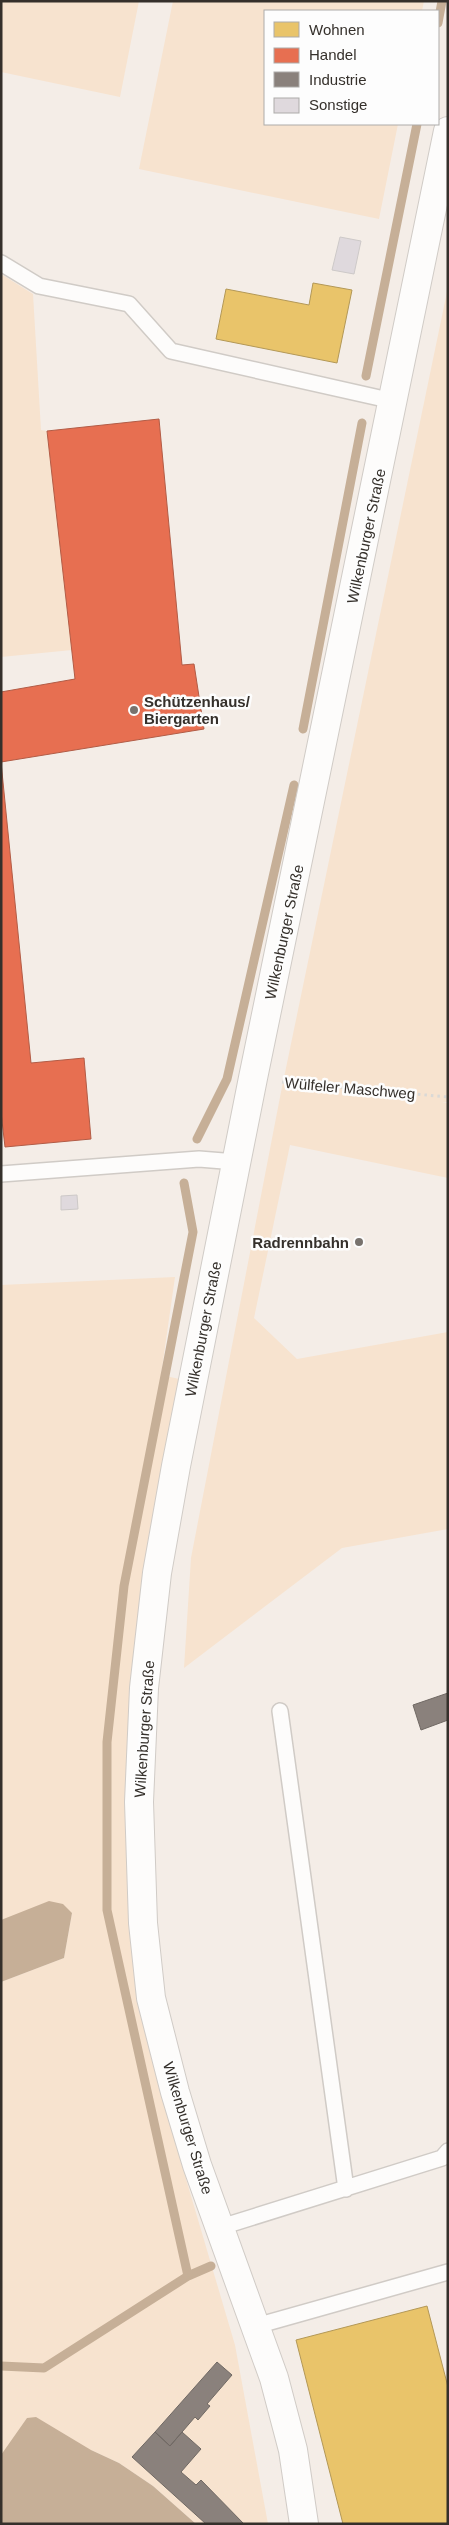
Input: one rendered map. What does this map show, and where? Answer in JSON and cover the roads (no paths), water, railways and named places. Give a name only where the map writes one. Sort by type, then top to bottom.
[{"type":"main road","name":"Wilkenburger Straße","points":[[304,2524],[293,2450],[274,2378],[188,2138],[151,1998],[142,1923],[139,1802],[144,1688],[157,1573],[176,1466],[253,1078],[448,131]]},
{"type":"lane","points":[[1,263],[39,286],[129,304],[171,351],[393,401]]},
{"type":"lane","points":[[1,1174],[199,1159],[236,1162]]},
{"type":"lane","points":[[280,1711],[346,2189]]},
{"type":"lane","points":[[221,2227],[442,2158],[448,2151]]},
{"type":"lane","points":[[256,2326],[448,2272]]},
{"type":"waterway","points":[[439,18],[442,1]]},
{"type":"waterway","points":[[366,376],[417,125]]},
{"type":"waterway","points":[[303,729],[362,423]]},
{"type":"waterway","points":[[197,1139],[227,1079],[294,785]]},
{"type":"waterway","points":[[184,1183],[193,1232],[124,1586],[107,1742],[107,1910],[188,2276]]},
{"type":"waterway","points":[[1,2366],[44,2368],[188,2276],[211,2266]]},
{"type":"place","name":"Schützenhaus/ Biergarten","points":[[134,710]]},
{"type":"place","name":"Radrennbahn","points":[[359,1242]]}]
